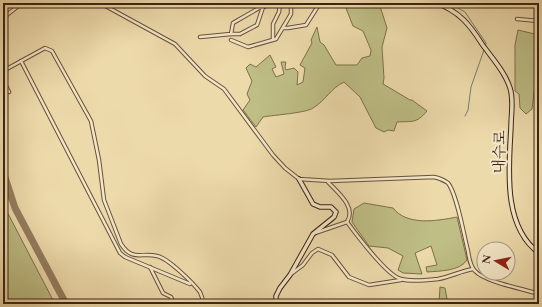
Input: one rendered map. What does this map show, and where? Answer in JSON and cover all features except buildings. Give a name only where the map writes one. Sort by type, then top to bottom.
[{"type":"street","points":[[3,18],[22,3]]},
{"type":"street","points":[[100,3],[175,44],[205,76],[224,89],[273,155],[285,168],[299,179],[313,204],[320,207],[331,207],[336,212],[334,217],[312,234],[290,274],[280,288],[276,296],[276,304]]},
{"type":"street","points":[[231,34],[233,23],[263,6],[278,3],[279,12],[273,24],[272,40]]},
{"type":"street","points":[[231,40],[248,47],[277,38],[291,14],[291,3]]},
{"type":"street","points":[[283,28],[306,24],[320,3]]},
{"type":"street","name":"내수로","points":[[436,3],[461,16],[504,76],[511,93],[510,178],[516,219],[526,240],[539,252]]},
{"type":"street","points":[[200,37],[240,34],[257,26],[261,19],[263,6]]},
{"type":"street","points":[[517,19],[539,21]]},
{"type":"street","points":[[3,71],[45,48],[49,49],[86,109],[95,132],[104,200],[124,249],[135,256],[154,255],[162,258],[193,284],[202,296],[203,304]]},
{"type":"street","points":[[21,61],[120,253],[125,257],[193,284]]},
{"type":"street","points":[[3,80],[9,92]]},
{"type":"street","points":[[299,179],[328,181],[434,177],[443,180],[448,184],[454,194],[473,269],[480,275],[493,280],[539,294]]},
{"type":"street","points":[[312,234],[347,222],[351,212],[350,208],[328,181]]},
{"type":"street","points":[[347,222],[367,248],[386,268],[402,280]]},
{"type":"street","points":[[290,274],[303,265],[312,253],[318,249],[328,252],[349,277],[369,284],[402,280],[424,281],[438,279],[473,269]]},
{"type":"street","points":[[150,266],[163,293],[171,297],[174,304]]},
{"type":"green space","points":[[344,3],[379,3],[387,28],[382,47],[383,84],[412,100],[427,111],[417,120],[410,122],[397,122],[394,131],[388,130],[384,132],[376,128],[360,97],[344,82],[313,108],[297,113],[263,117],[256,127],[243,110],[250,100],[247,94],[252,81],[246,68],[250,64],[256,67],[270,55],[276,67],[272,69],[276,77],[284,74],[281,62],[286,62],[286,70],[294,68],[298,72],[297,85],[303,82],[305,68],[300,65],[312,43],[311,40],[317,27],[320,42],[324,45],[336,65],[357,65],[362,58],[370,56],[371,50],[363,31],[353,26]]},
{"type":"green space","points":[[518,30],[539,35],[538,63],[532,109],[526,114],[520,108],[519,94],[515,91],[515,45]]},
{"type":"green space","points":[[364,203],[393,208],[406,218],[414,220],[431,221],[457,217],[467,260],[464,264],[455,268],[444,271],[427,272],[426,267],[437,265],[431,246],[415,253],[422,274],[403,273],[398,270],[403,256],[388,248],[369,246],[352,222],[354,209]]},
{"type":"green space","points":[[3,204],[55,304],[3,304]]},
{"type":"green space","points":[[440,287],[445,288],[448,304],[437,304],[439,303]]},
{"type":"waterway","points":[[449,3],[465,12],[486,43],[485,47]]},
{"type":"waterway","points":[[465,116],[468,110],[471,87],[484,50]]},
{"type":"taxiway","points":[[3,171],[15,208],[66,304]]}]
